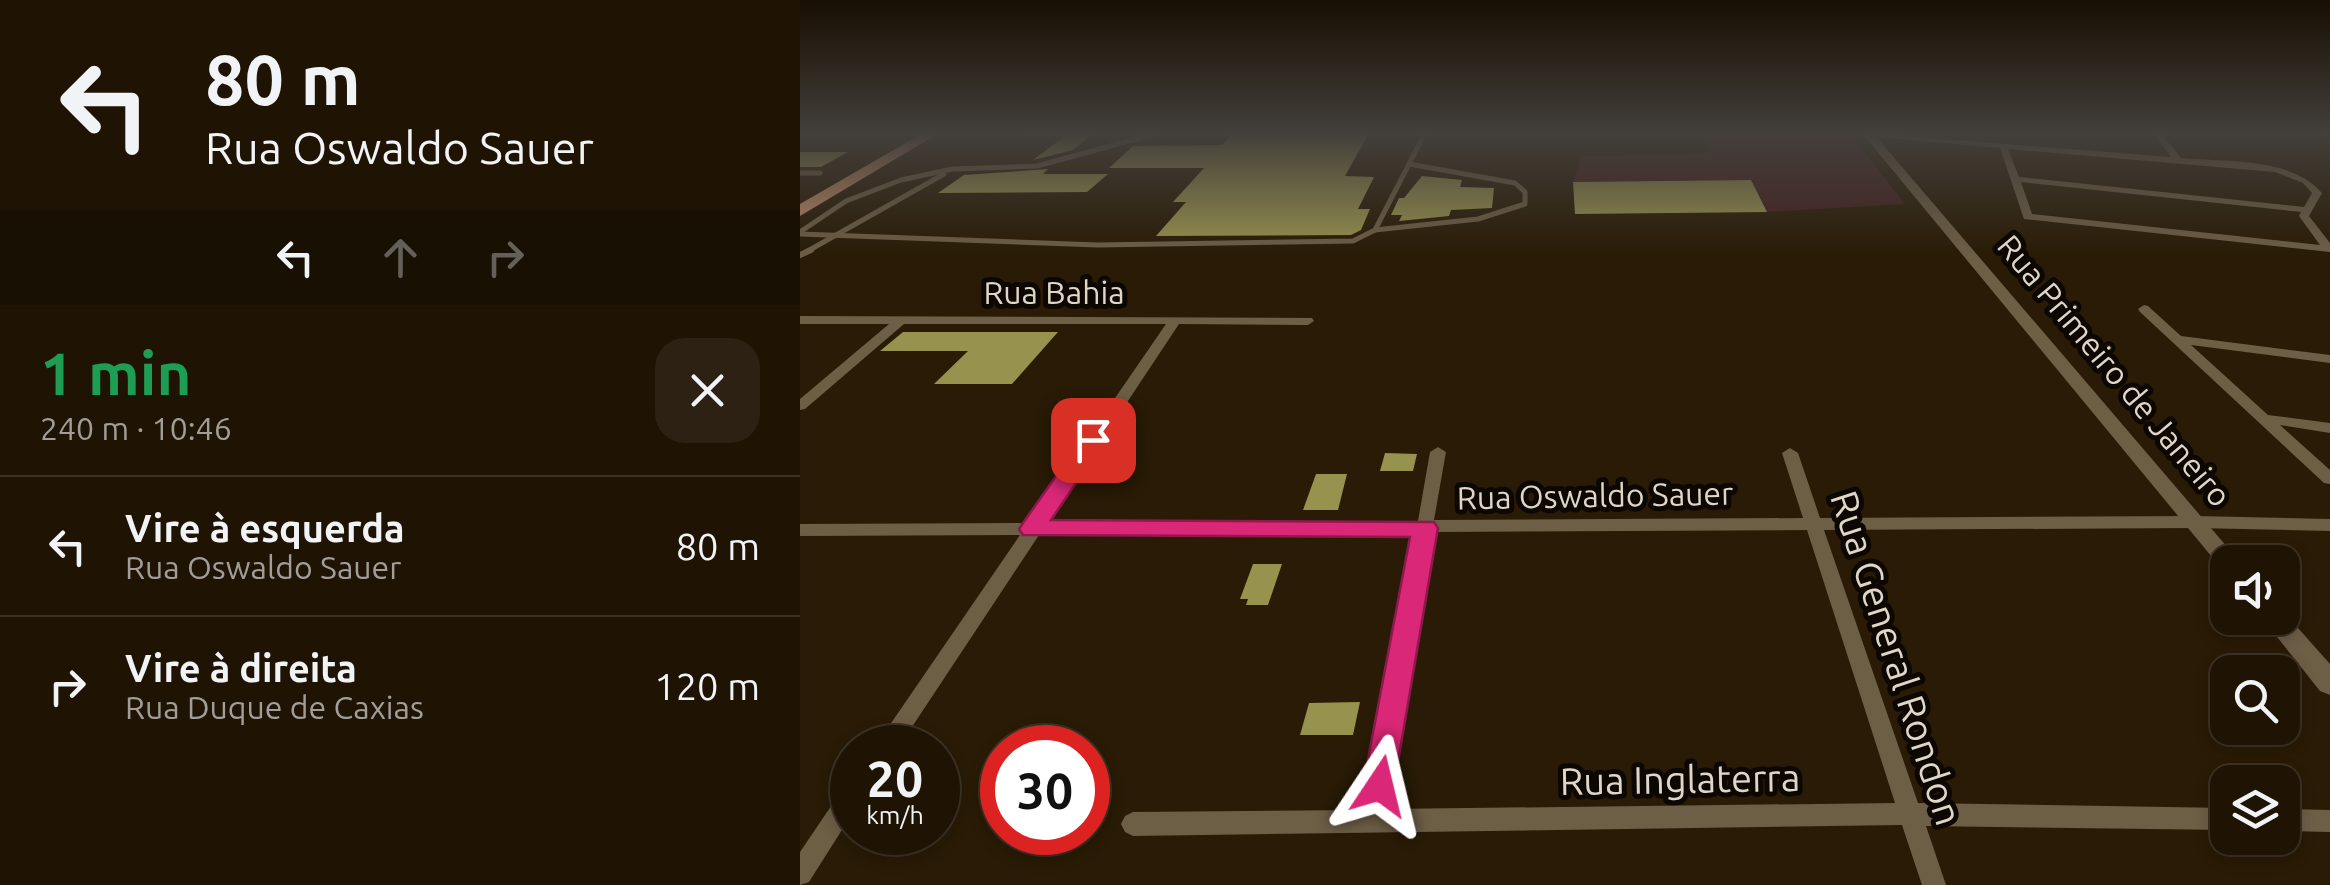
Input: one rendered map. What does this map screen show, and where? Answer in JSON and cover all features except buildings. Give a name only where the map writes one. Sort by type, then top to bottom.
[{"type":"main road","points":[[803,205],[855,174]]},
{"type":"street","name":"Rua Primeiro de Janeiro","points":[[1903,174],[2215,545]]},
{"type":"street","points":[[2014,174],[2028,216],[2329,249]]},
{"type":"street","points":[[2289,174],[2313,187],[2316,197],[2306,221],[2329,249]]},
{"type":"street","points":[[2016,179],[2310,210]]},
{"type":"street","points":[[2144,309],[2330,480]]},
{"type":"street","name":"Rua Bahia","points":[[800,320],[1308,321]]},
{"type":"street","points":[[800,406],[901,320]]},
{"type":"street","points":[[900,725],[1175,321]]},
{"type":"street","points":[[2182,340],[2330,360]]},
{"type":"street","points":[[2268,419],[2330,428]]},
{"type":"street","points":[[1373,822],[1438,452]]},
{"type":"street","name":"Rua General Rondon","points":[[1790,453],[1934,885]]},
{"type":"street","name":"Rua Oswaldo Sauer","points":[[800,530],[2196,522],[2330,525]]},
{"type":"street","points":[[2290,635],[2330,682]]},
{"type":"street","name":"Rua Inglaterra","points":[[1134,824],[1909,814],[2210,819]]},
{"type":"street","points":[[2300,820],[2330,821]]},
{"type":"street","points":[[800,873],[830,828]]},
{"type":"lane","points":[[800,233],[846,201],[876,188],[934,174]]},
{"type":"lane","points":[[800,255],[844,235],[945,174]]},
{"type":"lane","points":[[1375,230],[1404,174]]},
{"type":"lane","points":[[800,233],[1098,244],[1353,241],[1375,230],[1433,221],[1503,217],[1525,204],[1526,192],[1515,183],[1466,174]]},
{"type":"shaded area","points":[[1575,174],[1882,174],[1905,204],[1767,212],[1751,180],[1573,182]]},
{"type":"route","points":[[1093,440],[1032,529],[1425,528],[1380,786]]}]
